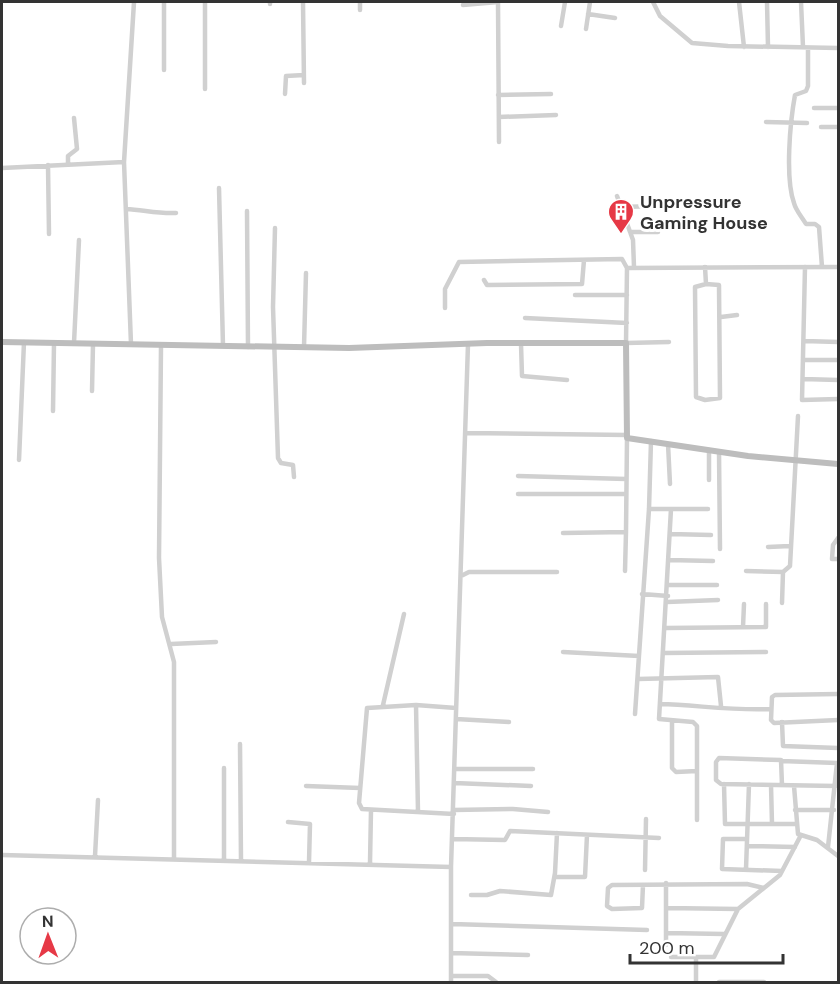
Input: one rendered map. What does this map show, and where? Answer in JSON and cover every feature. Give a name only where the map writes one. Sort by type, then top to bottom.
[{"type":"street","points":[[131,344],[124,162],[134,2]]},
{"type":"street","points":[[164,2],[164,70]]},
{"type":"street","points":[[205,2],[205,89]]},
{"type":"street","points":[[303,2],[304,83]]},
{"type":"street","points":[[360,2],[360,10]]},
{"type":"street","points":[[463,5],[498,2],[499,142]]},
{"type":"street","points":[[561,26],[565,2]]},
{"type":"street","points":[[586,29],[590,2]]},
{"type":"street","points":[[653,2],[660,16],[693,43],[744,47],[838,48]]},
{"type":"street","points":[[740,2],[744,47]]},
{"type":"street","points":[[767,2],[768,47]]},
{"type":"street","points":[[801,2],[808,86],[806,91],[795,95],[791,122],[793,201],[806,224],[817,224],[819,227],[822,267]]},
{"type":"street","points":[[588,14],[615,18]]},
{"type":"street","points":[[285,94],[286,76],[304,75]]},
{"type":"street","points":[[498,95],[551,94]]},
{"type":"street","points":[[814,108],[838,108]]},
{"type":"street","points":[[499,117],[556,115]]},
{"type":"street","points":[[68,164],[68,156],[77,149],[74,118]]},
{"type":"street","points":[[766,122],[807,123]]},
{"type":"street","points":[[821,127],[838,127]]},
{"type":"street","points":[[2,168],[124,162]]},
{"type":"street","points":[[48,165],[49,234]]},
{"type":"street","points":[[219,188],[223,346]]},
{"type":"street","points":[[617,196],[633,243],[634,267]]},
{"type":"street","points":[[621,207],[657,206]]},
{"type":"street","points":[[126,209],[146,210],[155,214],[176,213]]},
{"type":"street","points":[[247,211],[248,346]]},
{"type":"street","points":[[275,228],[278,458],[282,463],[293,465],[294,477]]},
{"type":"street","points":[[630,232],[658,232]]},
{"type":"street","points":[[75,343],[80,240]]},
{"type":"street","points":[[445,308],[445,289],[459,262],[622,259],[627,268],[625,571]]},
{"type":"street","points":[[484,280],[487,285],[582,284],[584,260]]},
{"type":"street","points":[[705,267],[706,284]]},
{"type":"street","points":[[805,267],[802,399],[838,399]]},
{"type":"street","points":[[627,268],[838,267]]},
{"type":"street","points":[[304,347],[306,273]]},
{"type":"street","points":[[706,284],[719,285],[720,398],[699,400],[696,397],[695,287],[706,284]]},
{"type":"street","points":[[575,295],[627,295]]},
{"type":"street","points":[[721,316],[737,315]]},
{"type":"street","points":[[525,318],[627,323]]},
{"type":"street","points":[[804,341],[838,342]]},
{"type":"street","points":[[2,342],[161,346],[410,347],[468,344],[669,342]]},
{"type":"street","points":[[19,460],[24,342]]},
{"type":"street","points":[[53,411],[54,343]]},
{"type":"street","points":[[92,391],[93,344]]},
{"type":"street","points":[[451,982],[454,783],[468,344]]},
{"type":"street","points":[[521,344],[522,376],[567,380]]},
{"type":"street","points":[[161,346],[159,556],[162,617],[174,662],[174,858]]},
{"type":"street","points":[[803,360],[838,360]]},
{"type":"street","points":[[803,379],[838,380]]},
{"type":"street","points":[[746,571],[783,572],[790,566],[798,416]]},
{"type":"street","points":[[466,433],[627,437],[719,452],[838,464]]},
{"type":"street","points":[[635,714],[649,509],[651,441]]},
{"type":"street","points":[[668,444],[670,484]]},
{"type":"street","points":[[709,450],[709,480]]},
{"type":"street","points":[[719,452],[720,549]]},
{"type":"street","points":[[518,476],[626,478]]},
{"type":"street","points":[[518,494],[626,494]]},
{"type":"street","points":[[649,509],[708,510]]},
{"type":"street","points":[[671,509],[660,720],[696,724],[697,820]]},
{"type":"street","points":[[563,533],[626,532]]},
{"type":"street","points":[[670,534],[711,535]]},
{"type":"street","points":[[838,538],[833,545],[832,555],[832,559],[838,559]]},
{"type":"street","points":[[768,546],[790,546]]},
{"type":"street","points":[[669,560],[713,561]]},
{"type":"street","points":[[461,576],[469,572],[557,572]]},
{"type":"street","points":[[782,603],[783,572]]},
{"type":"street","points":[[668,585],[717,585]]},
{"type":"street","points":[[642,594],[668,599],[718,600]]},
{"type":"street","points":[[743,627],[744,604]]},
{"type":"street","points":[[666,628],[766,627],[766,604]]},
{"type":"street","points":[[383,705],[404,614]]},
{"type":"street","points":[[171,644],[216,642]]},
{"type":"street","points":[[563,652],[639,656]]},
{"type":"street","points":[[664,653],[766,652]]},
{"type":"street","points":[[638,679],[719,678],[721,706]]},
{"type":"street","points":[[838,694],[775,695],[772,697],[771,709],[772,722],[838,720]]},
{"type":"street","points":[[660,704],[721,706],[733,711],[771,709]]},
{"type":"street","points":[[456,708],[383,705],[370,706],[366,710],[359,807],[371,810],[418,812],[513,809],[549,812]]},
{"type":"street","points":[[416,705],[418,812]]},
{"type":"street","points":[[456,719],[509,722]]},
{"type":"street","points":[[672,721],[672,768],[676,772],[697,771]]},
{"type":"street","points":[[782,722],[783,746],[838,748]]},
{"type":"street","points":[[240,744],[241,861]]},
{"type":"street","points":[[828,847],[834,810],[836,786],[836,762],[718,759],[716,762],[716,781],[724,784],[836,786]]},
{"type":"street","points":[[781,761],[782,785]]},
{"type":"street","points":[[224,768],[224,860]]},
{"type":"street","points":[[455,769],[533,769]]},
{"type":"street","points":[[454,783],[531,786]]},
{"type":"street","points":[[724,784],[724,823],[795,824]]},
{"type":"street","points":[[746,869],[749,784]]},
{"type":"street","points":[[771,785],[772,824]]},
{"type":"street","points":[[306,786],[360,788]]},
{"type":"street","points":[[794,786],[795,824],[801,835],[828,847],[838,856]]},
{"type":"street","points":[[95,856],[98,800]]},
{"type":"street","points":[[370,863],[371,810]]},
{"type":"street","points":[[795,810],[834,810]]},
{"type":"street","points":[[645,819],[645,870]]},
{"type":"street","points":[[288,822],[310,824],[309,862]]},
{"type":"street","points":[[453,839],[505,840],[510,831],[659,838]]},
{"type":"street","points":[[471,896],[488,896],[500,891],[548,896],[552,893],[555,877],[558,833]]},
{"type":"street","points":[[555,877],[585,877],[587,835]]},
{"type":"street","points":[[671,957],[714,957],[738,909],[782,871],[801,835]]},
{"type":"street","points":[[747,839],[723,839],[723,869],[782,871]]},
{"type":"street","points":[[747,846],[795,847]]},
{"type":"street","points":[[2,855],[370,863],[452,867]]},
{"type":"street","points":[[643,885],[642,908],[612,909],[607,906],[610,885],[666,883],[755,885],[764,888]]},
{"type":"street","points":[[666,883],[666,945]]},
{"type":"street","points":[[666,908],[738,909]]},
{"type":"street","points":[[452,924],[647,930]]},
{"type":"street","points":[[666,933],[724,934]]},
{"type":"street","points":[[451,953],[528,955]]},
{"type":"street","points":[[696,958],[696,982]]},
{"type":"street","points":[[451,976],[488,976],[496,982]]},
{"type":"street","points":[[719,982],[764,982]]},
{"type":"place","name":"Unpressure Gaming House","points":[[621,235]]}]
